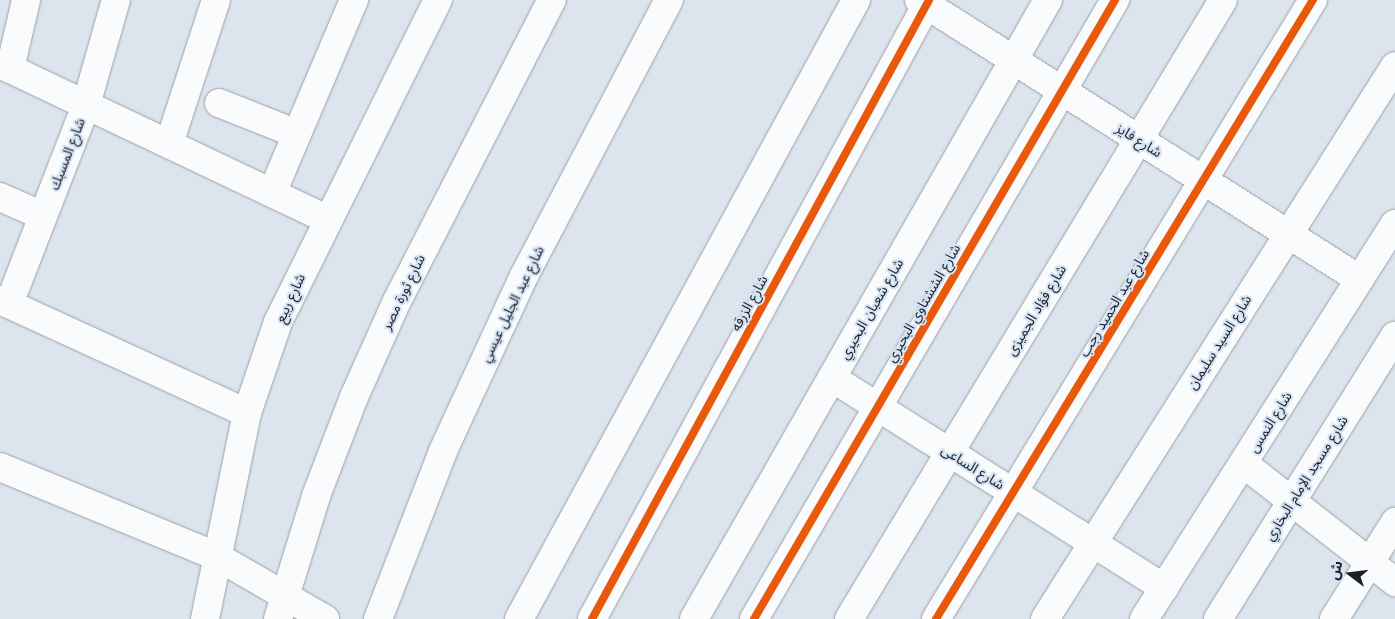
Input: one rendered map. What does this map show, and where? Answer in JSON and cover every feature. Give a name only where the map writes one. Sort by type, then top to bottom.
[{"type":"street","points":[[26,0],[5,66],[328,220]]},
{"type":"street","name":"شارع المسبك","points":[[4,302],[43,216],[86,104],[116,0]]},
{"type":"street","points":[[169,144],[216,0]]},
{"type":"street","points":[[272,193],[354,0]]},
{"type":"street","name":"شارع ربيع","points":[[205,619],[216,556],[247,413],[278,322],[438,0]]},
{"type":"street","name":"شارع ثورة مصر","points":[[281,608],[316,496],[373,354],[552,0]]},
{"type":"street","name":"شارع عبد الجليل عيسي","points":[[378,619],[443,451],[524,276],[669,0]]},
{"type":"street","points":[[519,619],[856,0]]},
{"type":"street","name":"شارع شعبان البحيري","points":[[694,619],[1048,0]]},
{"type":"street","name":"شارع الششتاوي البحيري","points":[[754,619],[1115,0]]},
{"type":"street","name":"شارع فؤاد الجميزى","points":[[849,619],[1223,0]]},
{"type":"street","name":"شارع عبد الحميد رجب","points":[[936,619],[1313,0]]},
{"type":"street","name":"شارع فايز","points":[[924,2],[1359,279]]},
{"type":"street","name":"شارع الزرقه","points":[[592,619],[924,2]]},
{"type":"street","name":"شارع السيد سليمان","points":[[1045,619],[1395,66]]},
{"type":"street","points":[[219,103],[297,134]]},
{"type":"street","points":[[0,197],[43,216]]},
{"type":"street","name":"شارع النمس","points":[[1144,619],[1395,224]]},
{"type":"street","points":[[4,302],[247,413]]},
{"type":"street","name":"شارع مسجد الإمام البخاري","points":[[1218,619],[1395,336]]},
{"type":"street","name":"شارع الساعى","points":[[832,378],[1164,588]]},
{"type":"street","points":[[1244,464],[1395,582]]},
{"type":"street","points":[[0,467],[216,556],[281,608],[325,619]]},
{"type":"street","points":[[1334,619],[1395,522]]},
{"type":"cycle path","points":[[592,619],[929,0]]},
{"type":"cycle path","points":[[754,619],[1115,0]]},
{"type":"cycle path","points":[[936,619],[1313,0]]}]
